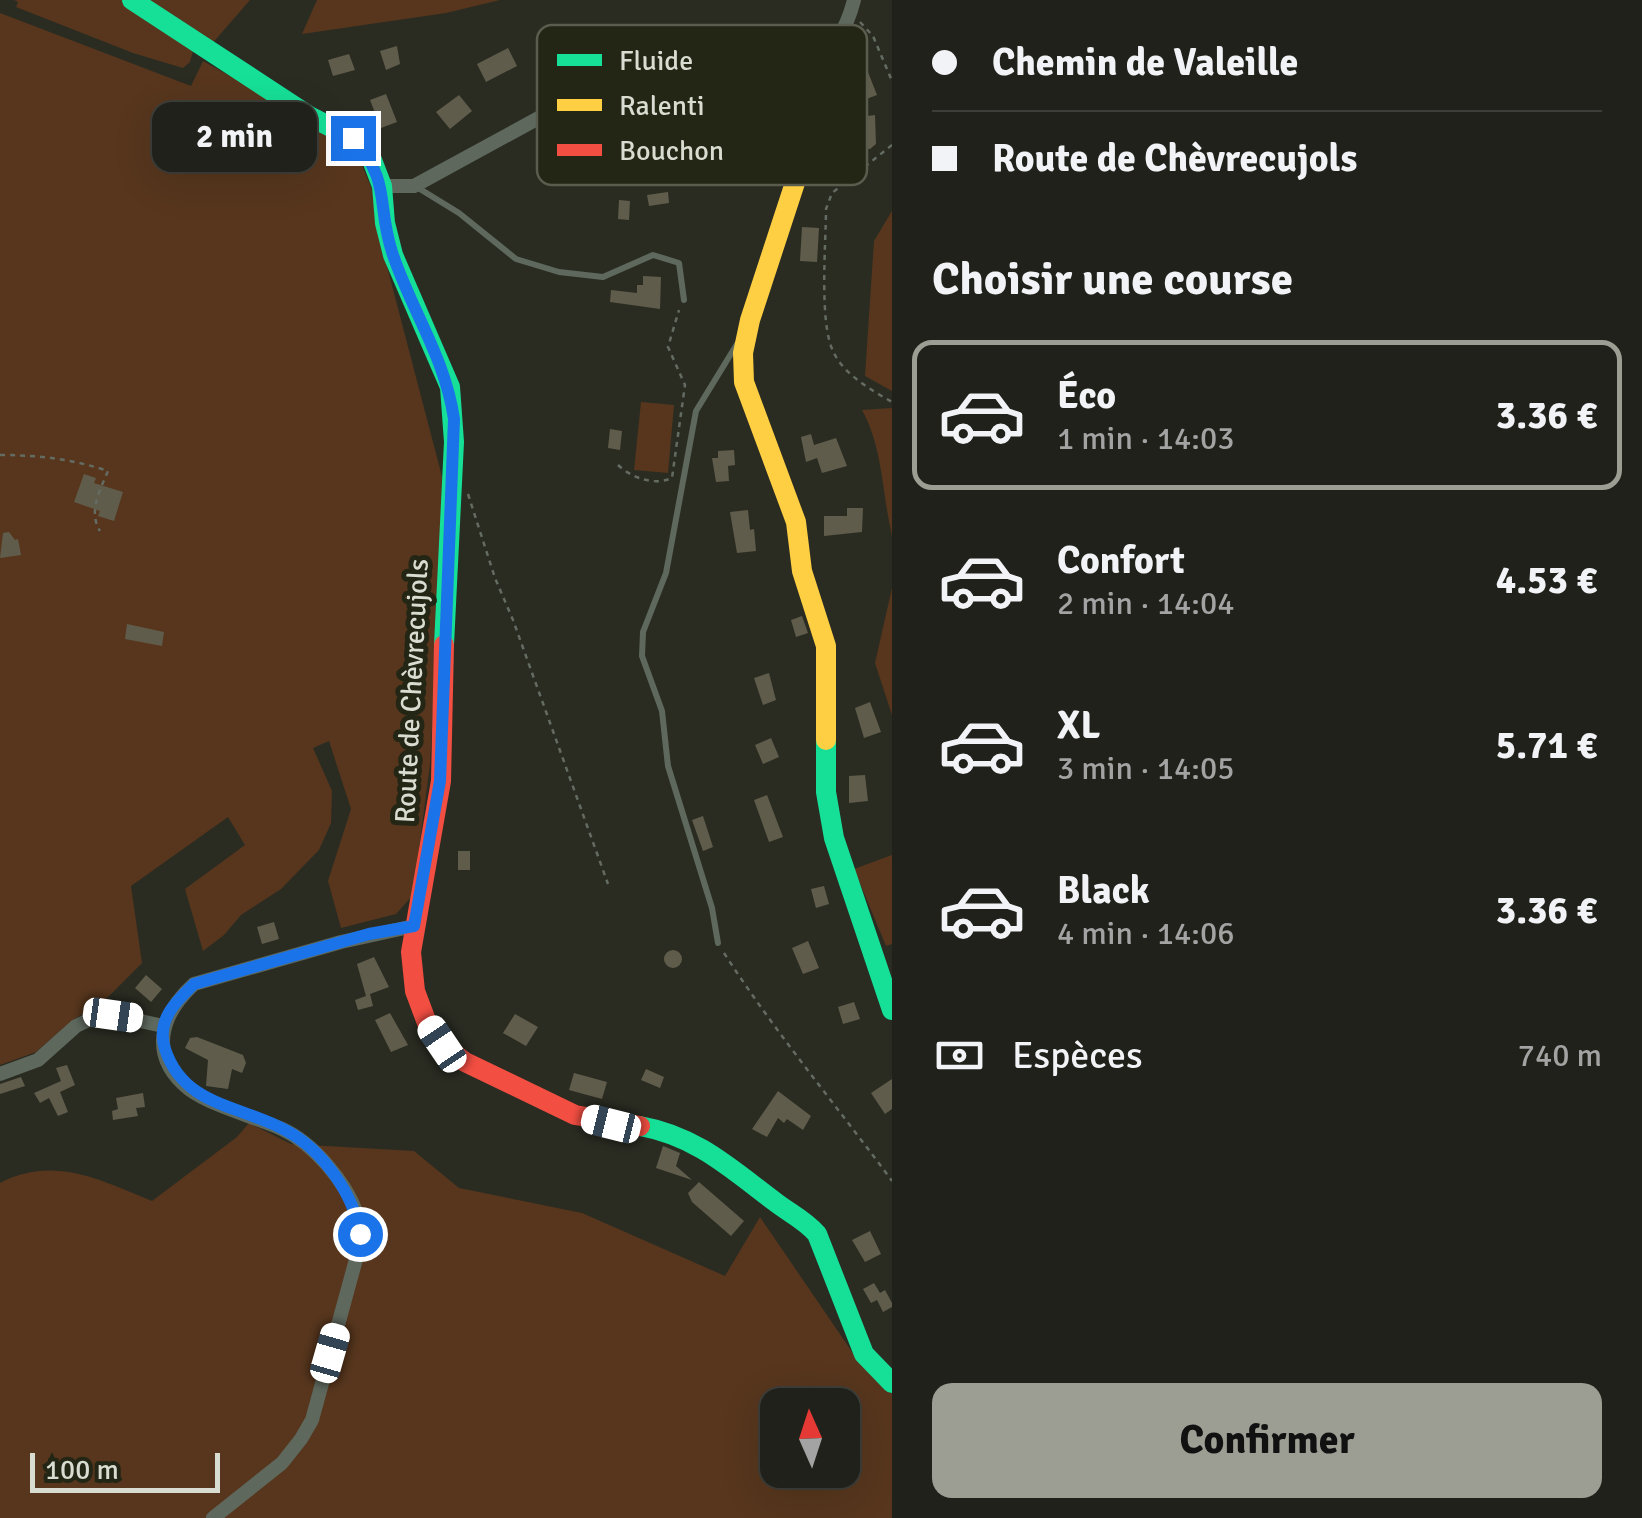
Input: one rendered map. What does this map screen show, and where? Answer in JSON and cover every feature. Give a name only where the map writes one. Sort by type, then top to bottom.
[{"type":"street","name":"Route de Chèvrecujols","points":[[132,0],[311,117],[353,138],[372,160],[382,186],[384,224],[392,254],[450,388],[454,419],[440,781],[411,952],[416,991],[427,1022],[442,1044],[465,1062],[575,1115],[660,1130],[704,1148],[780,1206],[804,1218],[825,1252],[864,1354],[892,1383]]},
{"type":"street","points":[[845,25],[854,0]]},
{"type":"street","points":[[382,186],[414,186],[537,119]]},
{"type":"street","points":[[794,185],[750,320],[744,382],[796,522],[802,571],[826,646],[826,792],[834,838],[892,1010]]},
{"type":"street","points":[[213,1518],[282,1463],[312,1420],[360,1234],[358,1216],[346,1191],[311,1148],[287,1131],[190,1090],[172,1070],[163,1044],[163,1026],[175,1001],[194,984],[378,932],[414,926]]},
{"type":"street","points":[[0,1074],[38,1060],[76,1026],[93,1018],[113,1015],[163,1026]]},
{"type":"lane","points":[[414,186],[460,213],[516,260],[559,272],[604,277],[654,256],[679,263],[684,300]]},
{"type":"lane","points":[[718,943],[712,908],[668,766],[662,711],[642,656],[643,632],[666,572],[696,411],[750,320]]},
{"type":"path","points":[[849,19],[865,25]]},
{"type":"path","points":[[867,29],[892,81]]},
{"type":"path","points":[[867,165],[892,145]]},
{"type":"path","points":[[842,185],[832,193],[826,208],[826,320],[832,350],[871,390],[892,402]]},
{"type":"path","points":[[618,465],[628,475],[661,482],[672,478],[685,385],[668,347],[684,300]]},
{"type":"path","points":[[0,455],[82,462],[108,471],[94,519],[100,530]]},
{"type":"path","points":[[452,475],[464,484],[608,884]]},
{"type":"path","points":[[718,943],[763,1013],[784,1035],[892,1181]]},
{"type":"shaded area","points":[[14,0],[122,0],[193,51],[190,62],[183,68],[133,53],[16,7],[18,2]]},
{"type":"shaded area","points":[[144,0],[250,0],[210,46]]},
{"type":"shaded area","points":[[317,0],[500,0],[446,13],[302,34]]},
{"type":"shaded area","points":[[0,13],[191,86],[203,61],[271,99],[265,122],[289,109],[354,146],[374,194],[384,255],[445,488],[430,764],[413,895],[396,914],[341,928],[328,881],[351,809],[329,741],[313,748],[332,791],[331,823],[319,850],[281,889],[241,915],[203,951],[185,889],[245,845],[228,817],[131,886],[142,963],[101,1004],[74,1019],[36,1052],[0,1065]]},
{"type":"shaded area","points":[[892,211],[892,391],[865,376],[874,241]]},
{"type":"shaded area","points":[[641,402],[674,405],[668,473],[634,470]]},
{"type":"shaded area","points":[[892,408],[892,536],[878,455],[862,410]]},
{"type":"shaded area","points":[[892,588],[892,715],[875,663]]},
{"type":"shaded area","points":[[892,855],[892,944],[886,946],[854,869]]},
{"type":"shaded area","points":[[249,1123],[291,1144],[414,1151],[459,1188],[582,1213],[725,1276],[760,1217],[859,1362],[892,1394],[892,1518],[0,1518],[0,1183],[39,1171],[58,1171],[95,1179],[152,1201],[237,1137]]},
{"type":"building","points":[[397,46],[400,64],[386,70],[380,51]]},
{"type":"building","points":[[508,48],[517,66],[486,82],[477,64]]},
{"type":"building","points":[[349,54],[355,70],[333,76],[328,60]]},
{"type":"building","points":[[867,70],[877,95],[867,99]]},
{"type":"building","points":[[386,94],[397,122],[381,128],[370,100]]},
{"type":"building","points":[[459,95],[472,111],[450,129],[436,112]]},
{"type":"building","points":[[875,115],[876,144],[870,149],[867,149],[867,116]]},
{"type":"building","points":[[668,192],[669,203],[649,206],[647,195]]},
{"type":"building","points":[[619,200],[630,201],[629,220],[618,219]]},
{"type":"building","points":[[802,227],[819,228],[817,262],[800,261]]},
{"type":"building","points":[[643,276],[661,277],[660,309],[610,302],[611,290],[637,293]]},
{"type":"building","points":[[610,429],[622,431],[620,450],[608,448]]},
{"type":"building","points":[[811,434],[814,445],[836,438],[847,466],[822,473],[817,458],[806,462],[801,437]]},
{"type":"building","points":[[734,450],[735,465],[728,466],[729,481],[716,482],[712,458],[718,458],[718,451]]},
{"type":"building","points":[[84,474],[96,478],[94,483],[123,492],[114,521],[98,516],[100,511],[74,502]]},
{"type":"building","points":[[847,508],[863,508],[862,532],[824,536],[824,516],[847,516]]},
{"type":"building","points":[[748,510],[756,551],[737,553],[730,512]]},
{"type":"building","points":[[9,532],[18,539],[21,555],[0,558],[3,533]]},
{"type":"building","points":[[802,616],[808,633],[796,637],[791,620]]},
{"type":"building","points":[[127,624],[164,632],[162,646],[125,639]]},
{"type":"building","points":[[769,673],[776,700],[763,705],[754,678]]},
{"type":"building","points":[[870,702],[881,732],[864,738],[855,708]]},
{"type":"building","points":[[771,738],[779,757],[763,764],[755,745]]},
{"type":"building","points":[[865,775],[868,801],[849,803],[849,776]]},
{"type":"building","points":[[767,795],[783,837],[769,842],[754,800]]},
{"type":"building","points":[[703,816],[713,847],[703,851],[692,820]]},
{"type":"building","points":[[458,851],[470,851],[470,870],[458,870]]},
{"type":"building","points":[[824,886],[829,904],[816,908],[811,889]]},
{"type":"building","points":[[274,922],[279,939],[262,944],[257,927]]},
{"type":"building","points":[[808,941],[819,968],[803,974],[792,948]]},
{"type":"building","points":[[673,950],[682,959],[673,968],[664,959]]},
{"type":"building","points":[[374,957],[389,987],[370,994],[373,1006],[358,1010],[355,1000],[366,996],[357,964]]},
{"type":"building","points":[[146,975],[162,989],[151,1002],[135,988]]},
{"type":"building","points":[[854,1002],[860,1019],[843,1024],[838,1007]]},
{"type":"building","points":[[390,1013],[408,1045],[391,1052],[375,1020]]},
{"type":"building","points":[[515,1014],[538,1027],[526,1046],[503,1033]]},
{"type":"building","points":[[197,1037],[243,1055],[246,1063],[242,1073],[232,1069],[228,1089],[206,1086],[208,1060],[185,1048],[190,1038]]},
{"type":"building","points":[[67,1065],[75,1085],[60,1092],[68,1112],[58,1116],[49,1098],[40,1103],[34,1093],[61,1081],[56,1068]]},
{"type":"building","points":[[646,1069],[664,1077],[660,1088],[641,1080]]},
{"type":"building","points":[[574,1073],[607,1082],[602,1099],[569,1090]]},
{"type":"building","points":[[21,1077],[25,1086],[0,1094],[0,1084]]},
{"type":"building","points":[[892,1079],[892,1109],[885,1114],[871,1093]]},
{"type":"building","points":[[778,1091],[811,1116],[803,1130],[778,1118],[767,1137],[752,1129]]},
{"type":"building","points":[[143,1093],[145,1107],[136,1108],[138,1116],[113,1120],[112,1111],[118,1109],[116,1098]]},
{"type":"building","points":[[663,1146],[680,1153],[676,1166],[692,1180],[656,1168]]},
{"type":"building","points":[[699,1182],[744,1221],[731,1236],[692,1202],[688,1193]]},
{"type":"building","points":[[870,1231],[881,1254],[865,1262],[852,1240]]},
{"type":"building","points":[[874,1283],[880,1293],[885,1290],[892,1303],[883,1312],[877,1300],[871,1303],[863,1289]]},
{"type":"traffic: fast","points":[[132,0],[311,117],[353,138],[372,160],[382,186],[393,255],[450,387],[454,442],[444,645]]},
{"type":"traffic: fast","points":[[826,740],[826,792],[834,838],[892,1010]]},
{"type":"traffic: fast","points":[[640,1126],[695,1145],[817,1234],[864,1354],[892,1383]]},
{"type":"traffic: slow","points":[[794,185],[750,320],[743,353],[744,382],[796,522],[802,571],[826,646],[826,740]]},
{"type":"traffic: jam","points":[[444,645],[441,781],[411,952],[415,991],[427,1023],[441,1044],[465,1062],[575,1115],[640,1126]]},
{"type":"route","points":[[353,138],[372,160],[382,186],[384,224],[392,254],[439,358],[450,388],[454,419],[440,781],[414,926],[369,934],[194,984],[175,1001],[167,1016],[163,1044],[172,1070],[190,1090],[287,1131],[311,1148],[346,1191],[358,1216],[360,1234]]}]
